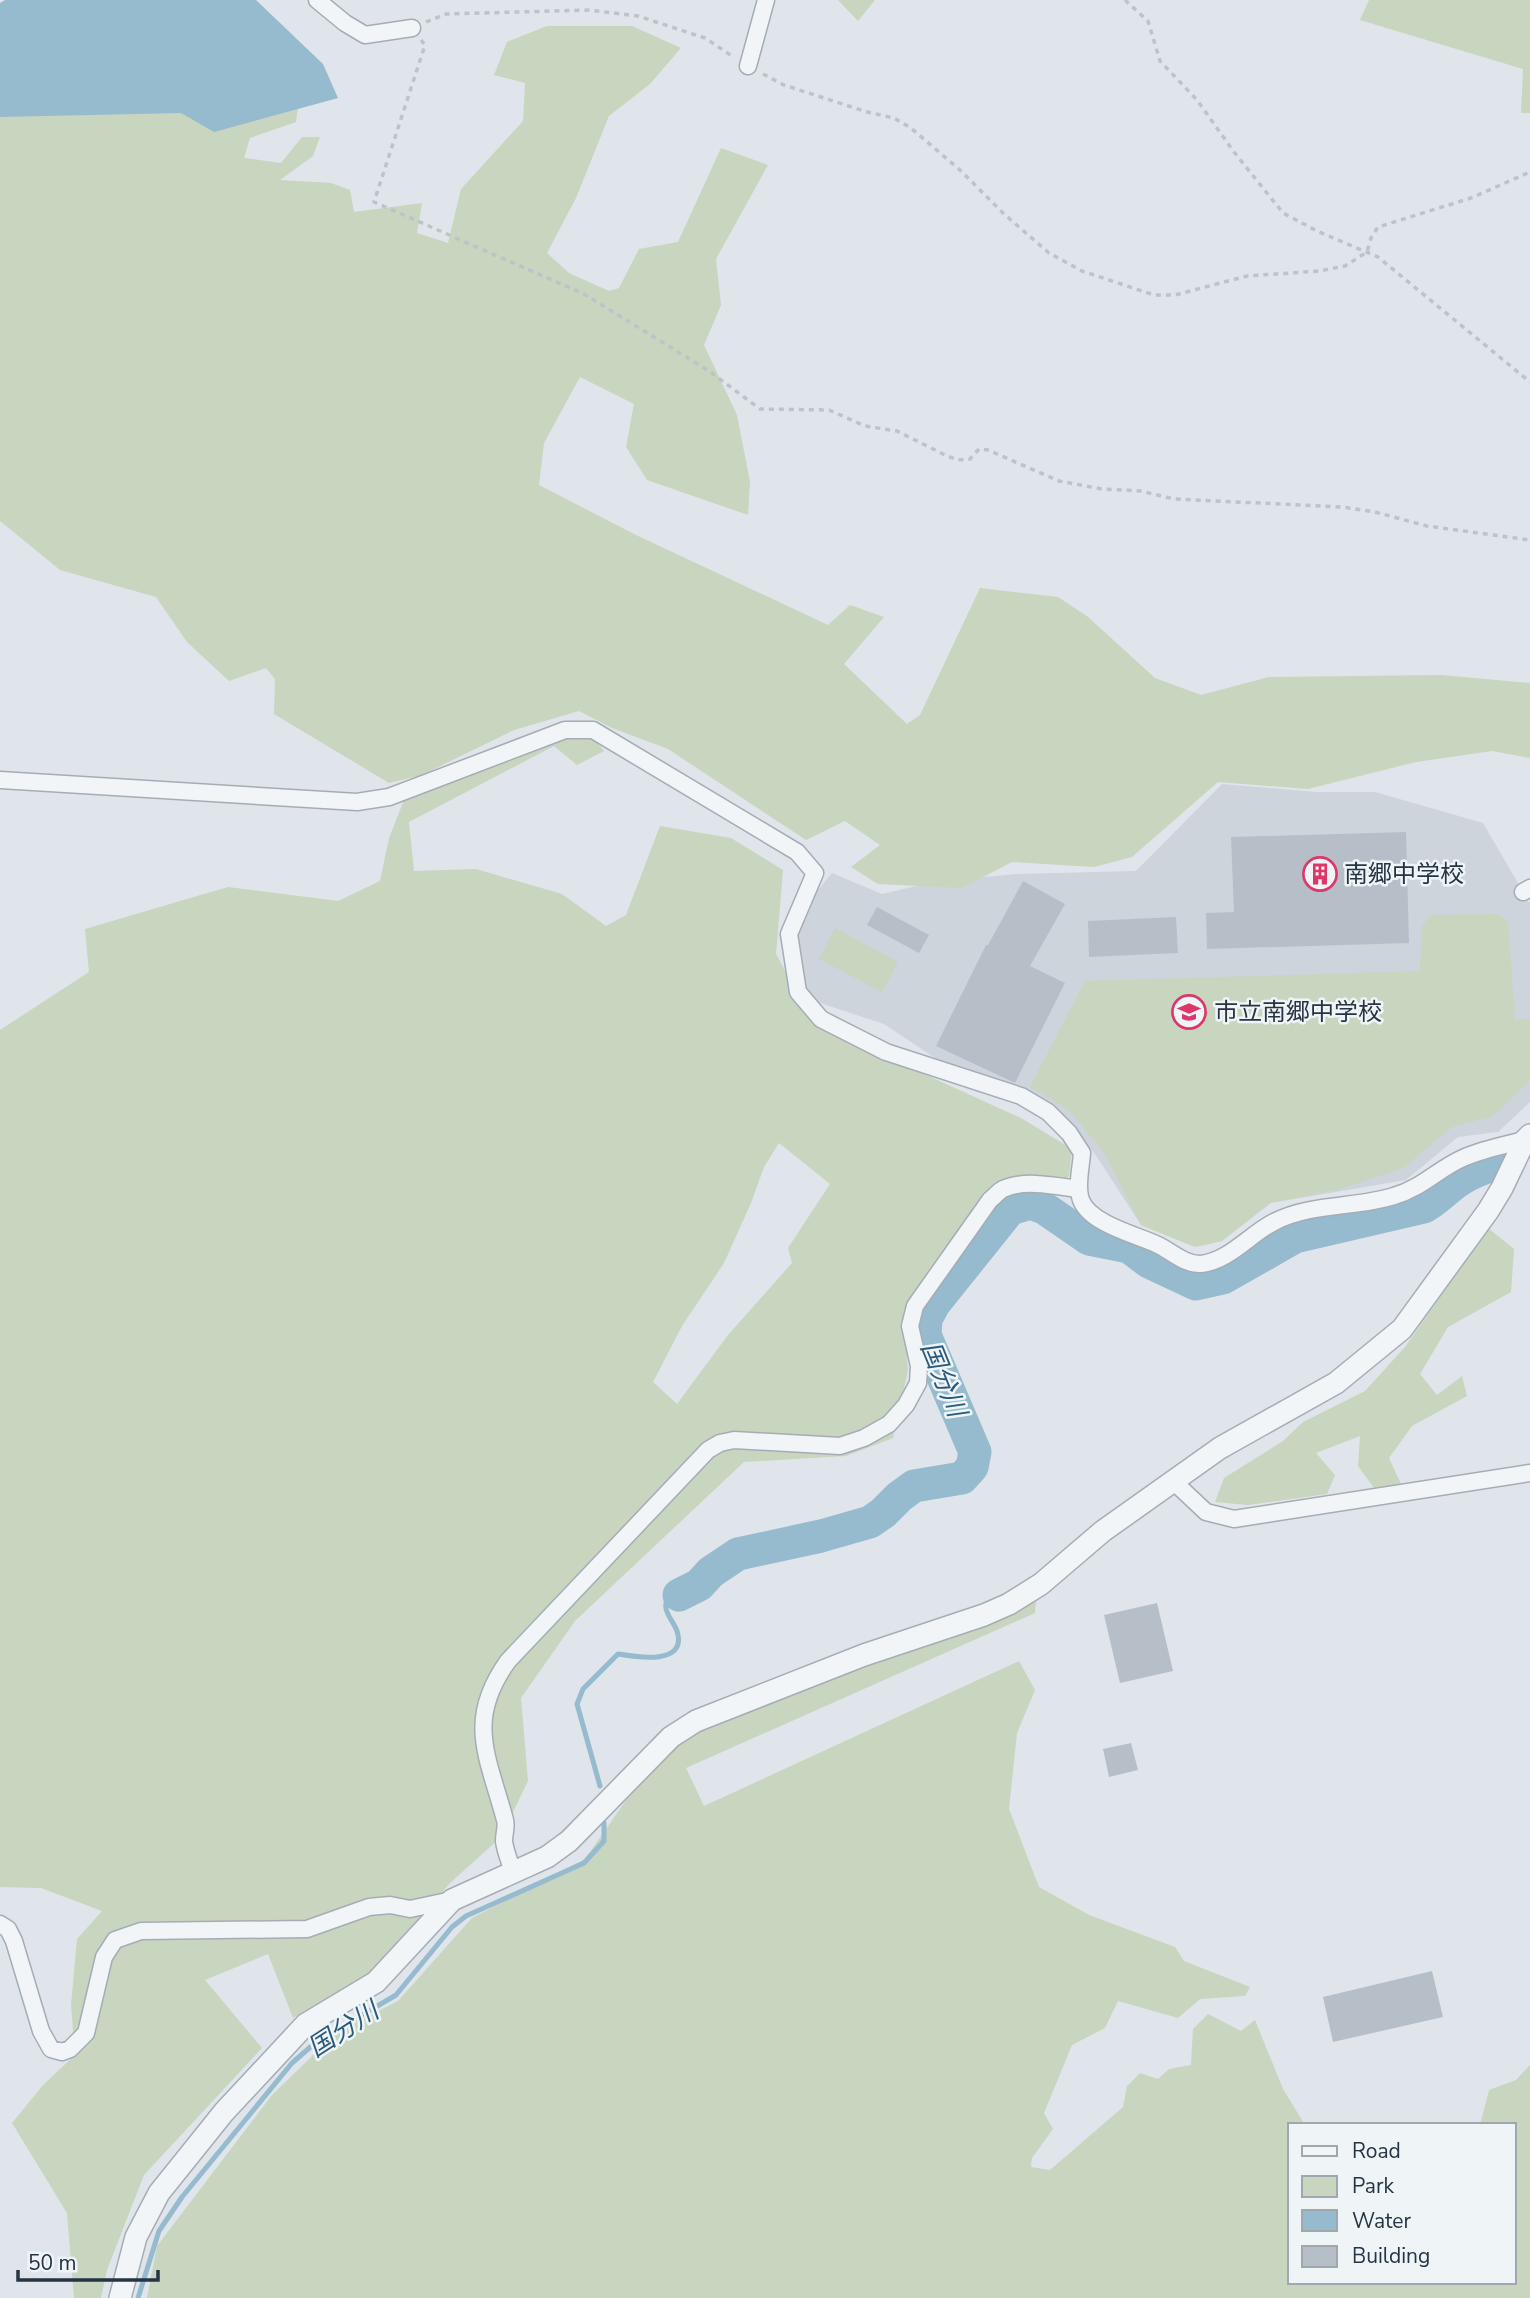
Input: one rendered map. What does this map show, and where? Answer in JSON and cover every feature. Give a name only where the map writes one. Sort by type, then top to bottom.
[{"type":"street","points":[[317,0],[365,35],[412,28]]},
{"type":"street","points":[[748,66],[766,0]]},
{"type":"street","points":[[0,780],[357,802],[389,797],[565,730],[593,730],[797,852],[815,873],[789,934],[798,992],[821,1019],[886,1052],[1021,1096],[1048,1112],[1069,1133],[1082,1153],[1079,1189],[1082,1203],[1102,1222],[1156,1244],[1191,1264],[1203,1264],[1227,1254],[1275,1222],[1297,1213],[1392,1197],[1421,1186],[1463,1158],[1527,1138]]},
{"type":"street","points":[[0,1924],[8,1929],[14,1941],[41,2031],[51,2049],[62,2052],[70,2049],[86,2034],[104,1957],[115,1940],[141,1931],[307,1929],[369,1907],[390,1905],[410,1909],[452,1900],[547,1857],[569,1841],[671,1737],[696,1721],[864,1655],[1009,1604],[1041,1584],[1103,1531],[1220,1448],[1336,1383],[1402,1329],[1488,1211],[1527,1138]]},
{"type":"street","points":[[513,1872],[504,1842],[506,1824],[485,1756],[483,1729],[486,1700],[494,1680],[508,1661],[714,1447],[734,1440],[840,1446],[889,1424],[906,1405],[918,1383],[919,1366],[910,1326],[915,1306],[990,1200],[1004,1188],[1024,1185],[1079,1189]]},
{"type":"street","points":[[1173,1481],[1206,1512],[1234,1519],[1530,1473]]},
{"type":"street","points":[[120,2298],[136,2237],[159,2193],[224,2112],[306,2024],[376,1982],[452,1900]]},
{"type":"path","points":[[1125,0],[1148,22],[1160,61],[1197,100],[1283,213],[1378,257],[1530,382]]},
{"type":"path","points":[[1530,172],[1471,198],[1378,227],[1367,252],[1345,266],[1319,271],[1247,276],[1175,295],[1154,295],[1082,271],[1049,253],[1004,214],[960,170],[911,128],[894,118],[784,85],[705,38],[638,16],[589,10],[446,14],[412,28],[425,45],[374,202],[584,294],[709,371],[760,409],[829,410],[865,426],[897,431],[958,460],[970,459],[979,449],[988,450],[1059,481],[1102,489],[1140,491],[1174,499],[1343,508],[1375,512],[1427,526],[1530,540]]},
{"type":"shaded area","name":"市立南郷中学校","points":[[1222,784],[1316,792],[1375,792],[1483,823],[1530,904],[1530,1102],[1498,1132],[1458,1137],[1406,1180],[1271,1203],[1222,1241],[1195,1247],[1141,1225],[1095,1154],[1059,1114],[947,1066],[884,1024],[814,1001],[807,992],[793,939],[810,900],[832,873],[882,894],[938,881],[1017,874],[1136,871]]},
{"type":"green space","points":[[838,0],[875,0],[858,21]]},
{"type":"green space","points":[[1369,0],[1530,0],[1530,113],[1521,113],[1523,69],[1360,20]]},
{"type":"green space","points":[[547,26],[632,26],[681,48],[650,84],[609,116],[576,198],[547,253],[569,273],[609,291],[619,288],[639,249],[678,242],[721,148],[768,165],[716,259],[721,305],[704,345],[737,415],[750,482],[748,515],[647,480],[626,447],[634,404],[580,377],[544,443],[539,485],[636,535],[828,625],[850,605],[884,617],[844,664],[907,724],[920,715],[980,588],[1058,597],[1088,617],[1155,678],[1201,695],[1269,677],[1442,675],[1530,683],[1530,758],[1492,751],[1416,762],[1308,789],[1218,782],[1132,857],[1094,867],[1012,862],[962,888],[878,884],[851,867],[880,845],[845,821],[806,840],[668,749],[612,728],[579,711],[514,730],[422,775],[389,783],[274,714],[275,679],[266,668],[229,681],[187,642],[156,597],[60,570],[0,521],[0,107],[300,92],[296,122],[250,138],[244,158],[281,163],[302,137],[320,137],[313,156],[280,180],[331,183],[350,190],[354,212],[422,203],[417,233],[448,243],[461,189],[523,121],[525,83],[494,75],[507,42]]},
{"type":"green space","points":[[565,736],[594,739],[604,751],[577,765],[554,746],[409,822],[414,871],[476,869],[562,894],[606,926],[626,915],[660,826],[731,838],[783,870],[776,954],[814,1024],[1021,1118],[1072,1149],[1069,1176],[1061,1182],[1027,1181],[984,1201],[904,1313],[908,1370],[893,1438],[846,1456],[744,1462],[575,1621],[521,1698],[528,1781],[501,1837],[449,1884],[380,1966],[293,2018],[268,1954],[205,1980],[262,2048],[144,2175],[107,2270],[101,2298],[74,2298],[67,2213],[12,2123],[44,2084],[75,2055],[71,2005],[77,1939],[102,1911],[41,1888],[0,1887],[0,1030],[89,972],[85,929],[228,887],[338,901],[380,881],[389,838],[404,800]],"holes":[[[779,1143],[830,1184],[788,1248],[792,1263],[728,1335],[677,1404],[653,1382],[682,1326],[724,1263],[764,1167]]]},
{"type":"green space","points":[[1498,914],[1508,921],[1515,1020],[1530,1019],[1530,1080],[1493,1116],[1452,1127],[1403,1168],[1340,1189],[1270,1203],[1222,1241],[1195,1247],[1141,1225],[1104,1152],[1068,1109],[1030,1087],[1085,981],[1420,971],[1422,927],[1430,915]]},
{"type":"green space","points":[[835,928],[898,962],[882,992],[819,959]]},
{"type":"green space","points":[[1488,1228],[1514,1249],[1511,1292],[1448,1327],[1420,1374],[1437,1395],[1462,1376],[1467,1396],[1412,1426],[1389,1458],[1401,1484],[1374,1488],[1358,1466],[1360,1436],[1316,1453],[1335,1475],[1327,1494],[1248,1505],[1215,1502],[1224,1478],[1283,1441],[1303,1422],[1365,1391],[1405,1347]]},
{"type":"green space","points":[[1036,1601],[1035,1613],[686,1768],[704,1806],[1019,1661],[1035,1690],[1017,1733],[1009,1809],[1039,1887],[1089,1915],[1175,1947],[1184,1961],[1250,1987],[1245,1996],[1200,1999],[1178,2018],[1118,2001],[1105,2028],[1072,2045],[1044,2113],[1053,2129],[1032,2158],[1031,2167],[1050,2170],[1123,2107],[1127,2086],[1140,2073],[1158,2079],[1169,2069],[1191,2065],[1193,2029],[1208,2014],[1241,2031],[1255,2020],[1283,2089],[1304,2123],[1288,2123],[1288,2284],[1516,2284],[1516,2123],[1481,2123],[1489,2090],[1516,2080],[1530,2065],[1530,2298],[147,2298],[157,2246],[272,2095],[337,2032],[398,2001],[472,1918],[585,1859],[643,1776],[680,1739],[789,1693]]},
{"type":"water","points":[[5,0],[256,0],[323,64],[338,98],[214,132],[181,113],[0,117],[0,3]]},
{"type":"building","name":"南郷中学校","points":[[1406,832],[1409,943],[1207,949],[1206,913],[1234,912],[1231,837]]},
{"type":"building","points":[[1023,881],[1065,904],[1030,966],[1065,983],[1015,1083],[936,1046],[986,945]]},
{"type":"building","points":[[877,907],[929,935],[919,953],[867,925]]},
{"type":"building","points":[[1176,917],[1178,953],[1089,957],[1088,921]]},
{"type":"building","points":[[1157,1603],[1173,1671],[1120,1683],[1104,1615]]},
{"type":"building","points":[[1131,1743],[1138,1770],[1109,1777],[1103,1749]]},
{"type":"building","points":[[1432,1971],[1443,2017],[1333,2042],[1323,1997]]},
{"type":"waterway","name":"国分川","points":[[679,1595],[699,1585],[711,1572],[738,1554],[870,1522],[914,1486],[962,1478],[972,1467],[975,1452],[925,1335],[926,1319],[934,1304],[1010,1209],[1031,1203],[1044,1208],[1089,1239],[1129,1247],[1149,1262],[1196,1284],[1223,1278],[1295,1237],[1424,1207],[1465,1177],[1502,1162]]},
{"type":"waterway","name":"国分川","points":[[600,1786],[577,1704],[583,1689],[618,1654],[658,1657],[675,1650],[678,1642],[677,1631],[668,1614],[666,1601],[668,1596],[679,1595]]},
{"type":"waterway","name":"国分川","points":[[138,2298],[159,2231],[182,2197],[292,2063],[315,2043],[396,1995],[452,1927],[466,1916],[584,1863],[604,1841],[604,1823]]},
{"type":"place","name":"南郷中学校","points":[[1320,874]]},
{"type":"place","name":"市立南郷中学校","points":[[1189,1012]]}]
